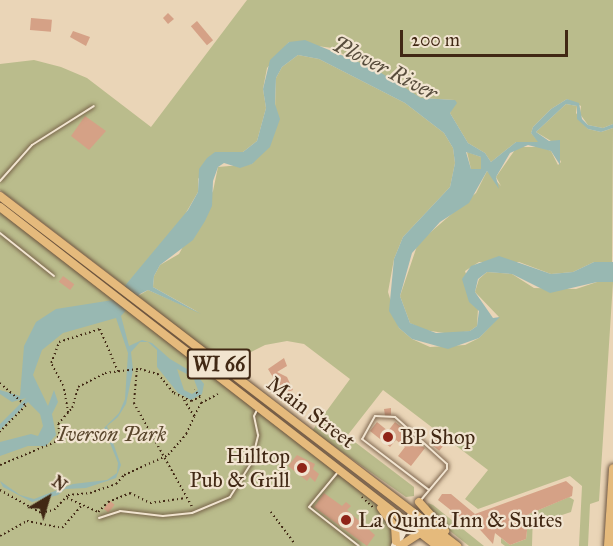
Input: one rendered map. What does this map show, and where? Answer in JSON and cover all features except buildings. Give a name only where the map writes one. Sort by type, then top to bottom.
[{"type":"highway","points":[[604,546],[608,541],[613,468]]},
{"type":"main road","name":"Main Street","points":[[0,196],[295,436],[437,546]]},
{"type":"main road","name":"Main Street","points":[[0,207],[119,291]]},
{"type":"main road","name":"Main Street","points":[[134,303],[457,546]]},
{"type":"main road","points":[[353,480],[367,485],[399,508],[412,512]]},
{"type":"main road","points":[[353,480],[389,516],[397,544],[420,532]]},
{"type":"main road","points":[[419,502],[439,525],[464,546]]},
{"type":"main road","points":[[406,522],[416,522],[447,546]]},
{"type":"street","points":[[397,544],[412,512]]},
{"type":"lane","points":[[0,181],[32,145],[94,106]]},
{"type":"lane","points":[[0,233],[54,276]]},
{"type":"lane","points":[[99,518],[120,512],[163,516],[195,511],[230,496],[244,480],[258,435],[254,416],[259,407]]},
{"type":"lane","points":[[412,512],[429,490],[447,464],[395,417],[373,418],[362,439],[429,490]]},
{"type":"lane","points":[[295,436],[301,428]]},
{"type":"lane","points":[[339,470],[309,507],[359,546]]},
{"type":"path","points":[[69,413],[63,386],[51,363],[59,342],[100,329],[117,372]]},
{"type":"path","points":[[136,370],[132,390],[134,403],[195,511]]},
{"type":"path","points":[[0,465],[51,446],[59,434],[58,424],[69,413],[80,384],[117,372],[136,370],[165,377],[194,417]]},
{"type":"path","points":[[0,383],[18,396],[26,406],[0,432]]},
{"type":"path","points":[[194,390],[200,396],[194,401]]},
{"type":"path","points":[[0,490],[41,513],[54,510],[65,497],[113,486],[124,475],[163,457],[190,429],[201,403],[218,394]]},
{"type":"path","points":[[181,397],[201,403]]},
{"type":"path","points":[[65,497],[98,512],[108,501],[130,493],[150,503],[187,498]]},
{"type":"path","points":[[360,495],[375,509]]},
{"type":"path","points":[[0,536],[27,521],[62,528],[83,505]]},
{"type":"path","points":[[272,512],[295,544]]},
{"type":"green space","points":[[247,0],[613,0],[613,124],[603,128],[588,125],[580,114],[581,106],[567,99],[551,109],[533,127],[531,133],[539,142],[516,142],[491,162],[485,153],[468,143],[450,113],[455,100],[421,98],[332,48],[289,42],[267,68],[263,89],[266,108],[257,141],[243,152],[217,152],[198,179],[198,192],[180,223],[125,286],[0,190],[0,64],[34,60],[61,67],[87,78],[151,127]]},
{"type":"green space","points":[[298,55],[319,59],[405,103],[444,133],[453,148],[455,163],[450,187],[403,237],[394,259],[388,292],[399,328],[412,339],[430,347],[465,345],[479,338],[499,317],[475,292],[479,279],[487,272],[512,274],[534,288],[576,289],[597,282],[613,282],[599,501],[590,504],[588,546],[579,546],[582,486],[570,476],[478,509],[465,499],[488,470],[383,390],[347,436],[414,487],[414,496],[406,497],[312,431],[350,379],[304,344],[287,341],[265,345],[249,353],[234,371],[138,296],[148,290],[198,312],[153,287],[154,276],[160,265],[179,254],[213,191],[218,167],[252,164],[275,109],[276,78],[282,67]]},
{"type":"green space","points":[[566,104],[577,106],[576,113],[588,129],[601,132],[613,128],[612,262],[594,262],[573,272],[551,274],[519,262],[479,262],[465,271],[478,309],[477,326],[470,331],[451,334],[424,330],[410,323],[400,296],[418,243],[476,193],[487,171],[501,186],[496,177],[517,147],[541,147],[551,151],[558,165],[561,162],[551,141],[536,132]]},
{"type":"green space","points":[[467,152],[481,157],[481,169],[471,169]]},
{"type":"green space","name":"Iverson Park","points":[[0,207],[406,522],[395,546],[0,546]]},
{"type":"green space","points":[[569,497],[574,500],[571,512],[541,522],[536,511]]},
{"type":"green space","points":[[428,503],[484,546],[469,546],[431,516]]},
{"type":"green space","points":[[533,512],[532,546],[505,546],[501,543],[501,538],[510,545],[526,539],[529,514]]},
{"type":"water","name":"Plover River","points":[[305,40],[375,69],[421,98],[455,100],[457,103],[450,113],[468,143],[485,153],[491,162],[516,142],[538,142],[531,133],[533,127],[551,109],[567,99],[579,103],[582,119],[588,125],[603,128],[613,124],[613,128],[601,132],[588,129],[577,119],[577,106],[566,104],[536,132],[549,141],[560,140],[560,165],[551,151],[528,145],[510,153],[496,177],[499,189],[487,171],[469,203],[440,222],[412,253],[400,296],[410,323],[436,333],[470,331],[477,326],[479,311],[469,302],[462,279],[471,266],[499,256],[551,274],[573,272],[594,262],[613,262],[613,282],[597,282],[550,293],[512,274],[487,272],[478,279],[475,292],[493,318],[500,317],[479,338],[448,349],[412,339],[399,328],[389,311],[394,259],[403,237],[450,187],[455,163],[453,148],[444,133],[405,103],[319,59],[298,55],[282,67],[276,78],[275,104],[280,119],[270,147],[252,164],[240,168],[224,163],[218,167],[213,181],[212,206],[205,221],[193,240],[160,265],[154,276],[153,287],[201,314],[148,290],[140,294],[121,316],[129,346],[142,340],[152,343],[170,359],[197,375],[204,384],[202,394],[191,400],[178,393],[157,367],[157,350],[148,342],[140,342],[131,352],[133,370],[126,404],[118,417],[107,426],[121,465],[116,478],[86,488],[65,489],[58,495],[32,502],[3,487],[0,481],[20,495],[34,499],[73,484],[107,480],[117,473],[118,463],[104,428],[119,413],[125,399],[128,353],[116,318],[63,333],[42,350],[33,375],[48,406],[54,390],[58,402],[52,414],[56,435],[46,446],[28,446],[0,456],[0,442],[31,434],[38,436],[43,426],[40,414],[28,402],[0,430],[0,424],[26,398],[12,402],[0,394],[0,390],[20,396],[24,346],[36,322],[56,309],[113,300],[188,210],[198,192],[199,169],[207,158],[215,152],[243,152],[257,141],[266,108],[263,89],[270,60],[289,42]],"holes":[[[466,152],[481,157],[481,169],[471,169]],[[177,369],[193,377],[198,390],[192,394],[184,390]]]},
{"type":"place","name":"BP Shop","points":[[388,437]]},
{"type":"place","name":"Hilltop Pub & Grill","points":[[302,468]]},
{"type":"place","name":"La Quinta Inn & Suites","points":[[346,520]]}]
